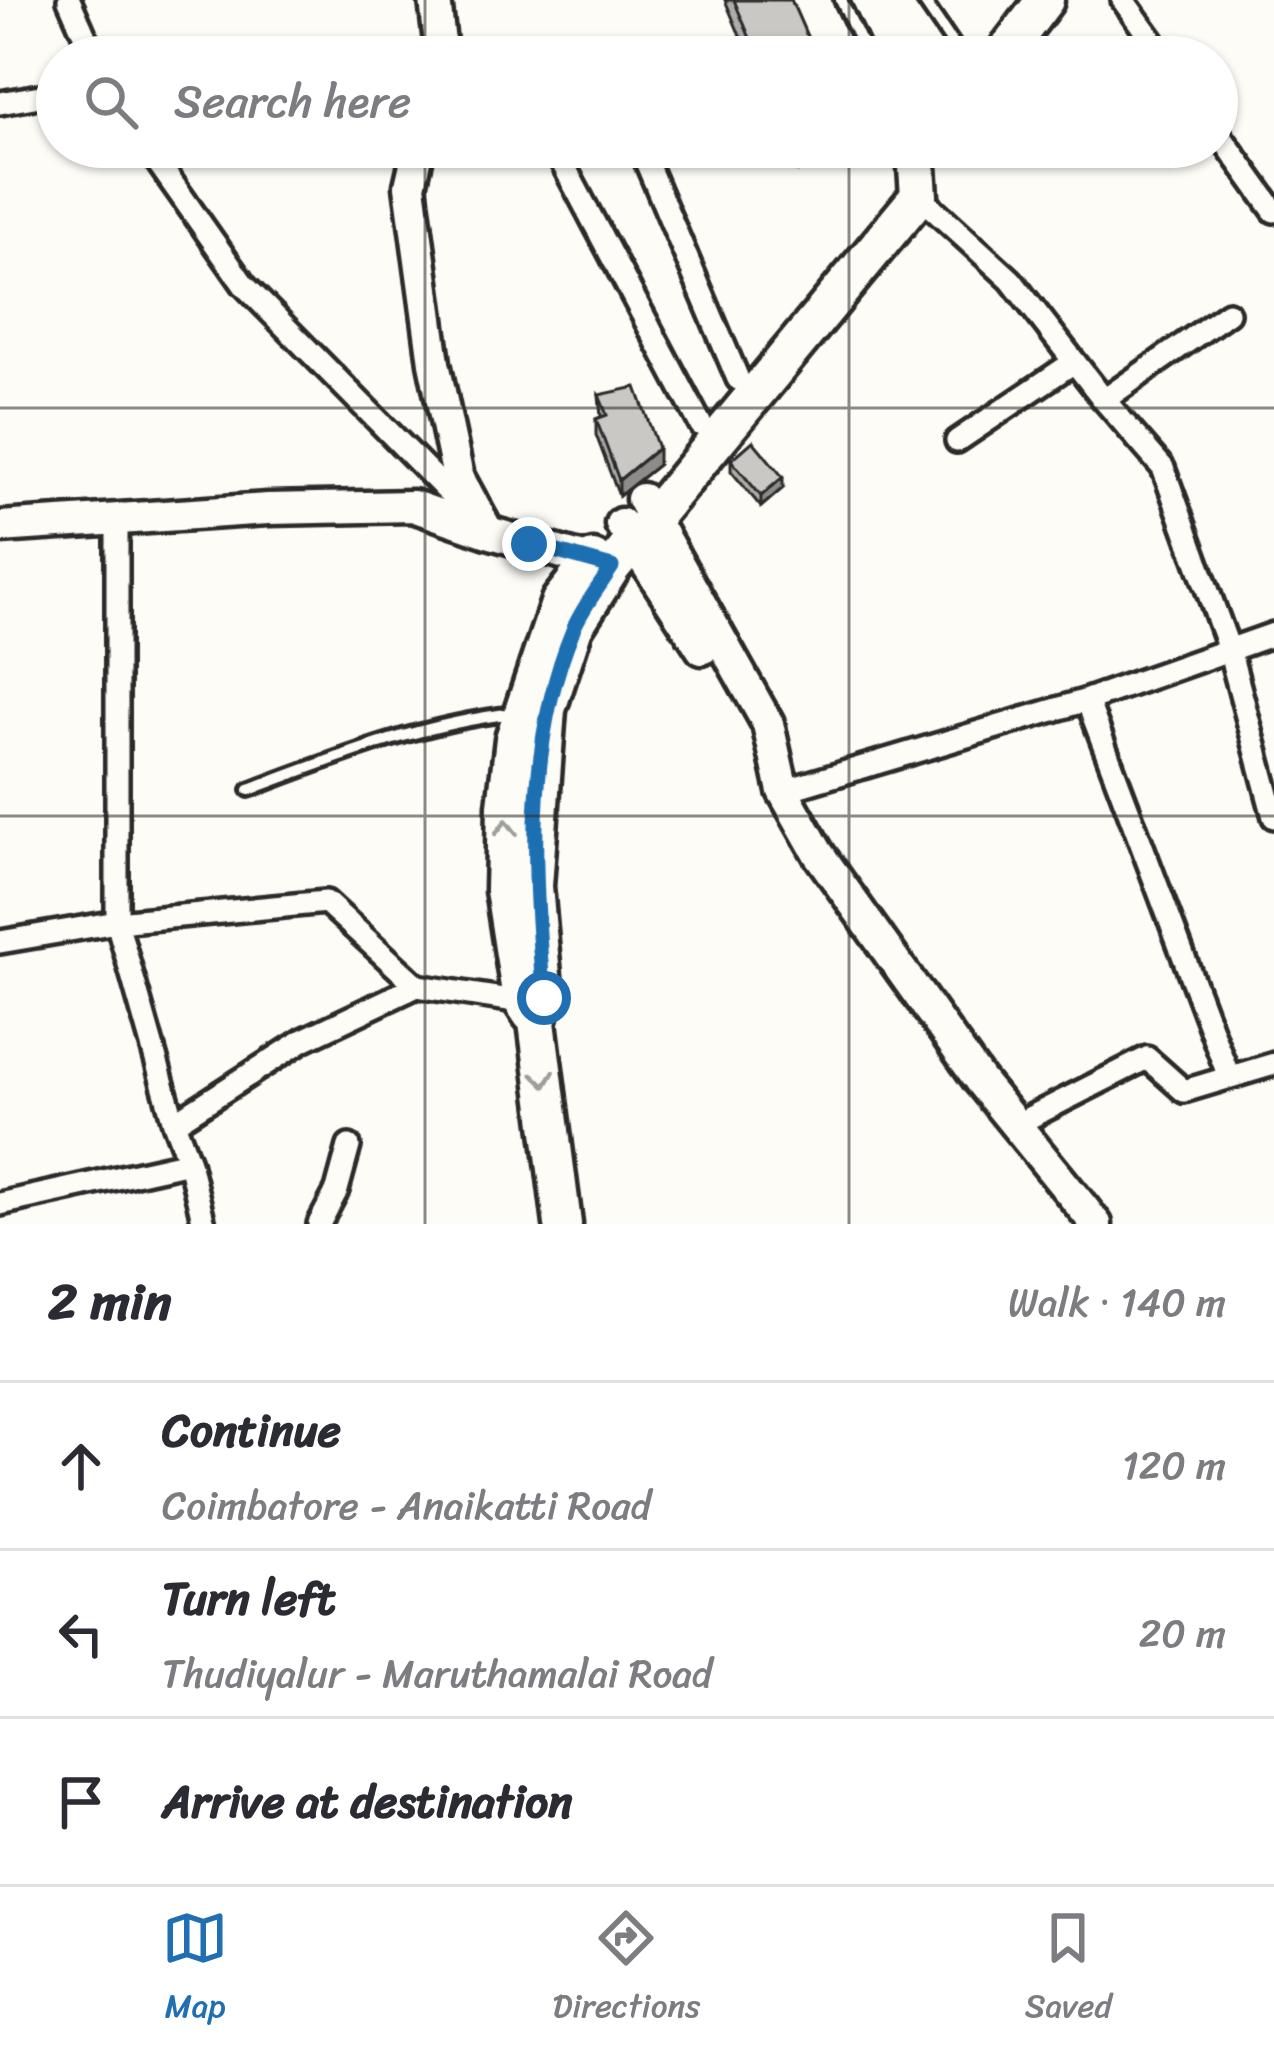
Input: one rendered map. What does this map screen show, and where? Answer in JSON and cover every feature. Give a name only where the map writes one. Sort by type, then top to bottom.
[{"type":"main road","points":[[435,0],[439,36]]},
{"type":"main road","points":[[1018,36],[1045,0]]},
{"type":"main road","points":[[414,168],[410,186],[434,363],[458,477],[488,532]]},
{"type":"main road","points":[[519,888],[547,709],[574,627],[626,536],[701,425],[899,181],[915,168]]},
{"type":"main road","points":[[563,1224],[506,806],[514,739],[523,712],[560,602],[626,536],[917,168]]},
{"type":"main road","points":[[0,527],[268,509],[413,506],[488,532],[626,536]]},
{"type":"main road","points":[[626,536],[768,724],[783,791],[818,854],[1015,1125],[1096,1224]]},
{"type":"street","points":[[69,0],[85,36]]},
{"type":"street","points":[[1123,0],[1149,36]]},
{"type":"street","points":[[0,103],[36,97]]},
{"type":"street","points":[[1238,160],[1274,211]]},
{"type":"street","points":[[162,168],[244,285],[488,532]]},
{"type":"street","points":[[565,168],[701,425]]},
{"type":"street","points":[[649,168],[738,379]]},
{"type":"street","points":[[923,168],[1104,400],[1163,468],[1229,649],[1274,817]]},
{"type":"street","points":[[1104,400],[1228,313]]},
{"type":"street","points":[[957,441],[1074,362]]},
{"type":"street","points":[[117,518],[116,922],[204,1224]]},
{"type":"street","points":[[783,791],[1087,700],[1274,634]]},
{"type":"street","points":[[1087,700],[1229,1078]]},
{"type":"street","points":[[0,942],[116,922],[326,902],[417,986],[534,1007]]},
{"type":"street","points":[[174,1123],[303,1040],[417,986]]},
{"type":"street","points":[[1015,1125],[1147,1058],[1184,1091],[1274,1064]]},
{"type":"street","points":[[319,1224],[337,1190],[349,1146]]},
{"type":"street","points":[[0,1204],[189,1162]]},
{"type":"lane","points":[[841,0],[858,36]]},
{"type":"lane","points":[[923,0],[948,36]]},
{"type":"lane","points":[[249,790],[383,740],[443,723],[523,712]]},
{"type":"building","points":[[734,0],[791,0],[807,36],[749,36]]},
{"type":"building","points":[[636,387],[658,448],[619,480],[596,419],[607,415],[599,395]]},
{"type":"building","points":[[753,441],[783,477],[761,496],[731,460]]},
{"type":"route","points":[[529,544],[612,567],[574,627],[547,709],[534,886],[544,998]]}]
